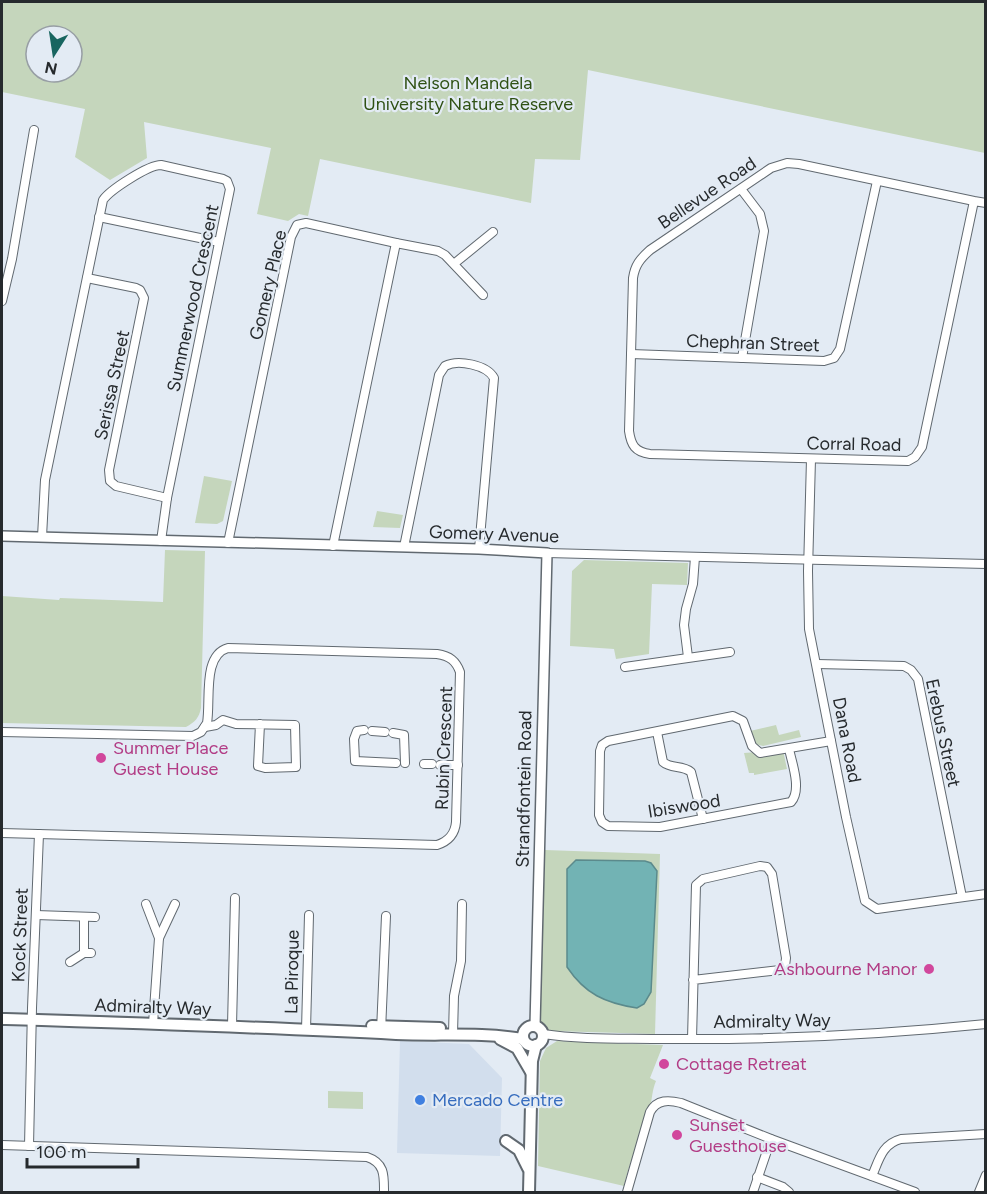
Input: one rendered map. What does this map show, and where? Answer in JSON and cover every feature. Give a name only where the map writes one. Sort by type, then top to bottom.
[{"type":"main road","name":"Admiralty Way","points":[[2,1019],[381,1029],[533,1037]]},
{"type":"main road","name":"Admiralty Way","points":[[453,1032],[533,1037]]},
{"type":"main road","points":[[485,1034],[508,1042],[517,1048],[532,1075]]},
{"type":"main road","name":"Strandfontein Road","points":[[529,1192],[533,1037]]},
{"type":"main road","points":[[506,1141],[519,1150],[530,1174]]},
{"type":"street","points":[[2,301],[12,259],[34,130]]},
{"type":"street","name":"Bellevue Road","points":[[636,450],[631,443],[629,431],[633,278],[634,270],[640,259],[650,250],[771,168],[787,163],[986,203]]},
{"type":"street","name":"Summerwood Crescent","points":[[42,537],[45,480],[103,200],[108,194],[151,166],[161,165],[227,181],[230,189],[167,498],[161,541]]},
{"type":"street","name":"Chephran Street","points":[[631,354],[824,361],[838,356],[877,181]]},
{"type":"street","points":[[741,189],[760,214],[764,231],[741,358]]},
{"type":"street","name":"Corral Road","points":[[636,450],[650,454],[812,459],[908,461],[915,457],[921,451],[974,201]]},
{"type":"street","points":[[99,216],[219,242]]},
{"type":"street","name":"Gomery Place","points":[[228,543],[291,237],[295,228],[306,224],[396,243]]},
{"type":"street","points":[[455,263],[493,232]]},
{"type":"street","points":[[333,546],[396,243],[438,251],[455,263],[483,295]]},
{"type":"street","name":"Serissa Street","points":[[87,278],[136,288],[143,294],[142,313],[109,476],[110,481],[116,486],[167,498]]},
{"type":"street","points":[[405,547],[439,375],[445,366],[458,363],[484,368],[491,372],[494,378],[479,549]]},
{"type":"street","name":"Dana Road","points":[[812,459],[809,629],[866,901],[877,909],[986,894]]},
{"type":"street","name":"Gomery Avenue","points":[[2,536],[986,564]]},
{"type":"street","name":"Strandfontein Road","points":[[533,1037],[547,553]]},
{"type":"street","points":[[688,657],[684,625],[695,578],[695,557]]},
{"type":"street","name":"Rubin Crescent","points":[[2,833],[437,845],[448,840],[455,828],[460,672],[452,659],[437,654],[225,648],[215,656],[211,665],[205,727]]},
{"type":"street","points":[[625,667],[730,652]]},
{"type":"street","name":"Erebus Street","points":[[817,664],[904,666],[918,678],[962,897]]},
{"type":"street","name":"Ibiswood","points":[[789,748],[796,786],[793,800],[650,828],[612,826],[605,824],[599,815],[602,745],[608,741],[733,716],[743,721],[752,746],[758,752],[765,753],[789,748],[831,741]]},
{"type":"street","points":[[2,732],[186,738],[197,735],[205,727],[223,720],[232,723],[296,725],[296,767],[265,768],[258,766],[260,724]]},
{"type":"street","points":[[402,763],[404,735],[368,731],[357,731],[354,735],[355,761],[402,763],[458,765]]},
{"type":"street","points":[[657,732],[663,762],[666,765],[687,769],[691,772],[702,819]]},
{"type":"street","name":"Kock Street","points":[[29,1146],[39,834]]},
{"type":"street","points":[[692,1039],[693,980],[695,890],[698,881],[760,866],[767,867],[772,874],[786,958],[785,966],[780,969],[693,980]]},
{"type":"street","points":[[232,1026],[235,898]]},
{"type":"street","points":[[453,1032],[454,996],[461,961],[462,903]]},
{"type":"street","points":[[146,904],[159,938]]},
{"type":"street","points":[[153,1024],[159,938],[175,904]]},
{"type":"street","points":[[36,915],[95,917]]},
{"type":"street","name":"La Piroque","points":[[305,1028],[309,915]]},
{"type":"street","points":[[381,1029],[386,916]]},
{"type":"street","points":[[70,962],[88,953],[84,917]]},
{"type":"street","name":"Admiralty Way","points":[[533,1037],[760,1040],[852,1036],[986,1024]]},
{"type":"street","points":[[627,1192],[651,1112],[653,1108],[667,1100],[681,1103],[915,1192]]},
{"type":"street","points":[[872,1176],[883,1151],[892,1142],[901,1139],[986,1134]]},
{"type":"street","points":[[753,1192],[771,1139]]},
{"type":"street","points":[[2,1145],[370,1157],[381,1165],[384,1173],[384,1192]]},
{"type":"street","points":[[978,1192],[986,1175]]},
{"type":"street","points":[[757,1177],[783,1187],[789,1192]]},
{"type":"shaded area","points":[[400,1041],[469,1044],[502,1078],[500,1156],[397,1153]]},
{"type":"green space","name":"Nelson Mandela University Nature Reserve","points":[[2,2],[985,2],[985,153],[588,70],[580,160],[535,159],[531,203],[320,159],[308,216],[299,214],[288,221],[257,214],[271,148],[144,122],[147,158],[110,180],[75,157],[85,109],[2,92]]},
{"type":"green space","points":[[204,476],[232,481],[223,521],[217,524],[195,523]]},
{"type":"green space","points":[[377,511],[403,515],[400,528],[373,527]]},
{"type":"green space","points":[[165,550],[205,551],[201,708],[196,719],[186,727],[2,723],[2,596],[59,600],[60,598],[163,602]]},
{"type":"green space","points":[[584,560],[688,563],[687,585],[652,584],[649,654],[616,659],[614,649],[570,646],[572,571]]},
{"type":"green space","points":[[776,725],[779,735],[799,730],[801,737],[763,746],[755,744],[750,731]]},
{"type":"green space","points":[[783,750],[787,769],[754,775],[754,773],[749,773],[744,753]]},
{"type":"green space","points":[[545,850],[660,854],[655,1034],[552,1031],[539,1022],[537,1016]]},
{"type":"green space","points":[[557,1041],[663,1045],[650,1078],[656,1081],[650,1109],[624,1186],[538,1166],[540,1061],[546,1048]]},
{"type":"green space","points":[[328,1091],[363,1092],[363,1109],[328,1108]]},
{"type":"water","points":[[576,860],[645,861],[651,863],[657,871],[651,992],[644,1004],[637,1008],[597,996],[581,984],[567,967],[567,869]]},
{"type":"place","name":"Summer Place Guest House","points":[[101,758]]},
{"type":"place","name":"Ashbourne Manor","points":[[929,969]]},
{"type":"place","name":"Cottage Retreat","points":[[664,1064]]},
{"type":"place","name":"Mercado Centre","points":[[420,1100]]},
{"type":"place","name":"Sunset Guesthouse","points":[[677,1135]]}]
